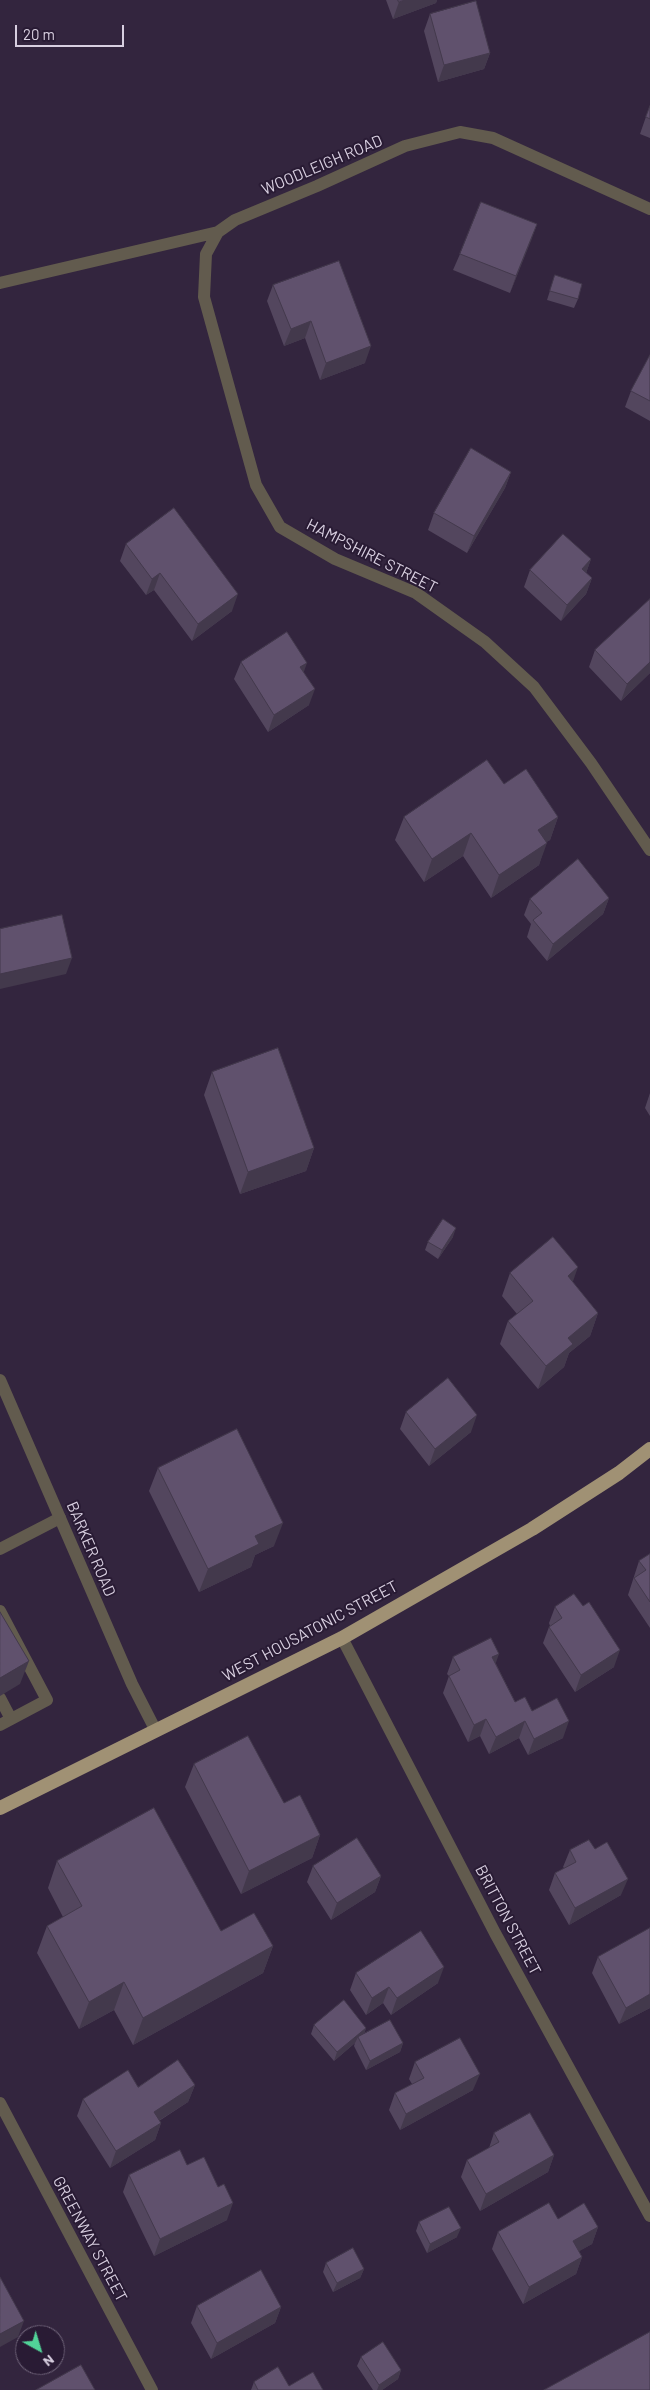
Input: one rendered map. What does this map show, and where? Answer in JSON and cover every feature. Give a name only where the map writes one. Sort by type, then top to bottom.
[{"type":"highway","name":"WEST HOUSATONIC STREET","points":[[0,1808],[342,1638],[532,1529],[619,1473],[650,1449]]},
{"type":"street","name":"WOODLEIGH ROAD","points":[[0,283],[218,232],[235,220],[318,186],[405,146],[460,132],[493,138],[650,209]]},
{"type":"street","name":"HAMPSHIRE STREET","points":[[218,232],[206,254],[204,297],[256,485],[280,526],[335,559],[416,593],[485,642],[534,687],[591,763],[650,850]]},
{"type":"street","name":"BARKER ROAD","points":[[0,1380],[132,1684],[156,1731]]},
{"type":"street","points":[[0,1549],[60,1518]]},
{"type":"street","points":[[0,1611],[47,1700],[6,1722],[0,1698]]},
{"type":"street","name":"BRITTON STREET","points":[[342,1638],[495,1933],[650,2216]]},
{"type":"street","name":"GREENWAY STREET","points":[[0,2103],[152,2390]]},
{"type":"building","points":[[476,1],[490,53],[444,65],[430,14]]},
{"type":"building","points":[[650,106],[650,119],[646,117]]},
{"type":"building","points":[[481,202],[537,224],[516,276],[460,254]]},
{"type":"building","points":[[339,261],[371,346],[326,363],[311,321],[291,329],[273,285]]},
{"type":"building","points":[[555,275],[582,284],[578,299],[550,291]]},
{"type":"building","points":[[650,355],[650,401],[631,391]]},
{"type":"building","points":[[471,448],[511,472],[474,536],[434,513]]},
{"type":"building","points":[[174,508],[238,594],[198,624],[160,573],[152,579],[126,544]]},
{"type":"building","points":[[563,534],[591,559],[582,569],[592,578],[567,605],[530,570]]},
{"type":"building","points":[[650,599],[650,662],[627,684],[595,650]]},
{"type":"building","points":[[287,632],[307,663],[300,667],[315,689],[274,715],[241,662]]},
{"type":"building","points":[[487,760],[504,784],[526,769],[558,817],[538,830],[547,843],[499,875],[471,833],[432,859],[404,817]]},
{"type":"building","points":[[578,859],[609,898],[553,944],[533,920],[542,913],[530,899]]},
{"type":"building","points":[[62,915],[72,958],[0,974],[0,929]]},
{"type":"building","points":[[278,1048],[314,1148],[248,1172],[212,1072]]},
{"type":"building","points":[[443,1219],[456,1228],[442,1250],[428,1242]]},
{"type":"building","points":[[553,1237],[578,1267],[568,1276],[598,1313],[568,1338],[573,1344],[546,1366],[508,1321],[533,1301],[510,1273]]},
{"type":"building","points":[[448,1378],[477,1415],[435,1449],[406,1412]]},
{"type":"building","points":[[237,1429],[283,1523],[255,1536],[259,1544],[208,1569],[158,1468]]},
{"type":"building","points":[[650,1554],[650,1602],[634,1578],[646,1570],[639,1561]]},
{"type":"building","points":[[574,1594],[583,1606],[589,1602],[620,1650],[581,1675],[549,1627],[562,1618],[555,1607]]},
{"type":"building","points":[[0,1612],[29,1661],[0,1678]]},
{"type":"building","points":[[491,1638],[499,1654],[492,1657],[515,1702],[525,1697],[532,1711],[557,1698],[569,1721],[534,1739],[525,1721],[496,1737],[486,1719],[474,1725],[449,1676],[460,1670],[453,1657]]},
{"type":"building","points":[[248,1736],[284,1803],[300,1795],[320,1835],[249,1871],[194,1764]]},
{"type":"building","points":[[154,1808],[221,1931],[254,1913],[273,1946],[143,2018],[124,1982],[89,2002],[47,1926],[82,1906],[57,1861]]},
{"type":"building","points":[[357,1838],[381,1876],[337,1903],[313,1866]]},
{"type":"building","points":[[589,1840],[595,1849],[607,1842],[628,1879],[575,1908],[555,1873],[576,1862],[570,1850]]},
{"type":"building","points":[[650,1928],[650,1994],[626,2008],[598,1957]]},
{"type":"building","points":[[421,1931],[444,1967],[397,1998],[389,1987],[372,1998],[356,1973]]},
{"type":"building","points":[[344,2000],[366,2028],[337,2052],[314,2025]]},
{"type":"building","points":[[390,2020],[403,2043],[370,2061],[358,2037]]},
{"type":"building","points":[[460,2038],[480,2074],[406,2114],[395,2093],[424,2078],[415,2062]]},
{"type":"building","points":[[178,2060],[195,2085],[154,2112],[161,2123],[116,2151],[83,2099],[128,2070],[138,2087]]},
{"type":"building","points":[[530,2113],[554,2155],[486,2194],[467,2160],[499,2142],[494,2133]]},
{"type":"building","points":[[180,2150],[187,2165],[204,2157],[218,2187],[224,2184],[233,2203],[160,2239],[129,2175]]},
{"type":"building","points":[[549,2203],[558,2219],[584,2203],[598,2227],[573,2241],[582,2257],[529,2287],[498,2232]]},
{"type":"building","points":[[449,2207],[461,2228],[430,2244],[419,2222]]},
{"type":"building","points":[[353,2248],[364,2269],[337,2283],[326,2263]]},
{"type":"building","points":[[261,2270],[281,2307],[217,2343],[197,2306]]},
{"type":"building","points":[[0,2277],[24,2321],[0,2334]]},
{"type":"building","points":[[650,2332],[650,2390],[544,2390]]},
{"type":"building","points":[[383,2342],[401,2370],[379,2385],[361,2357]]},
{"type":"building","points":[[81,2365],[95,2390],[36,2390]]},
{"type":"building","points":[[278,2367],[289,2386],[313,2372],[323,2390],[258,2390],[254,2382]]}]
